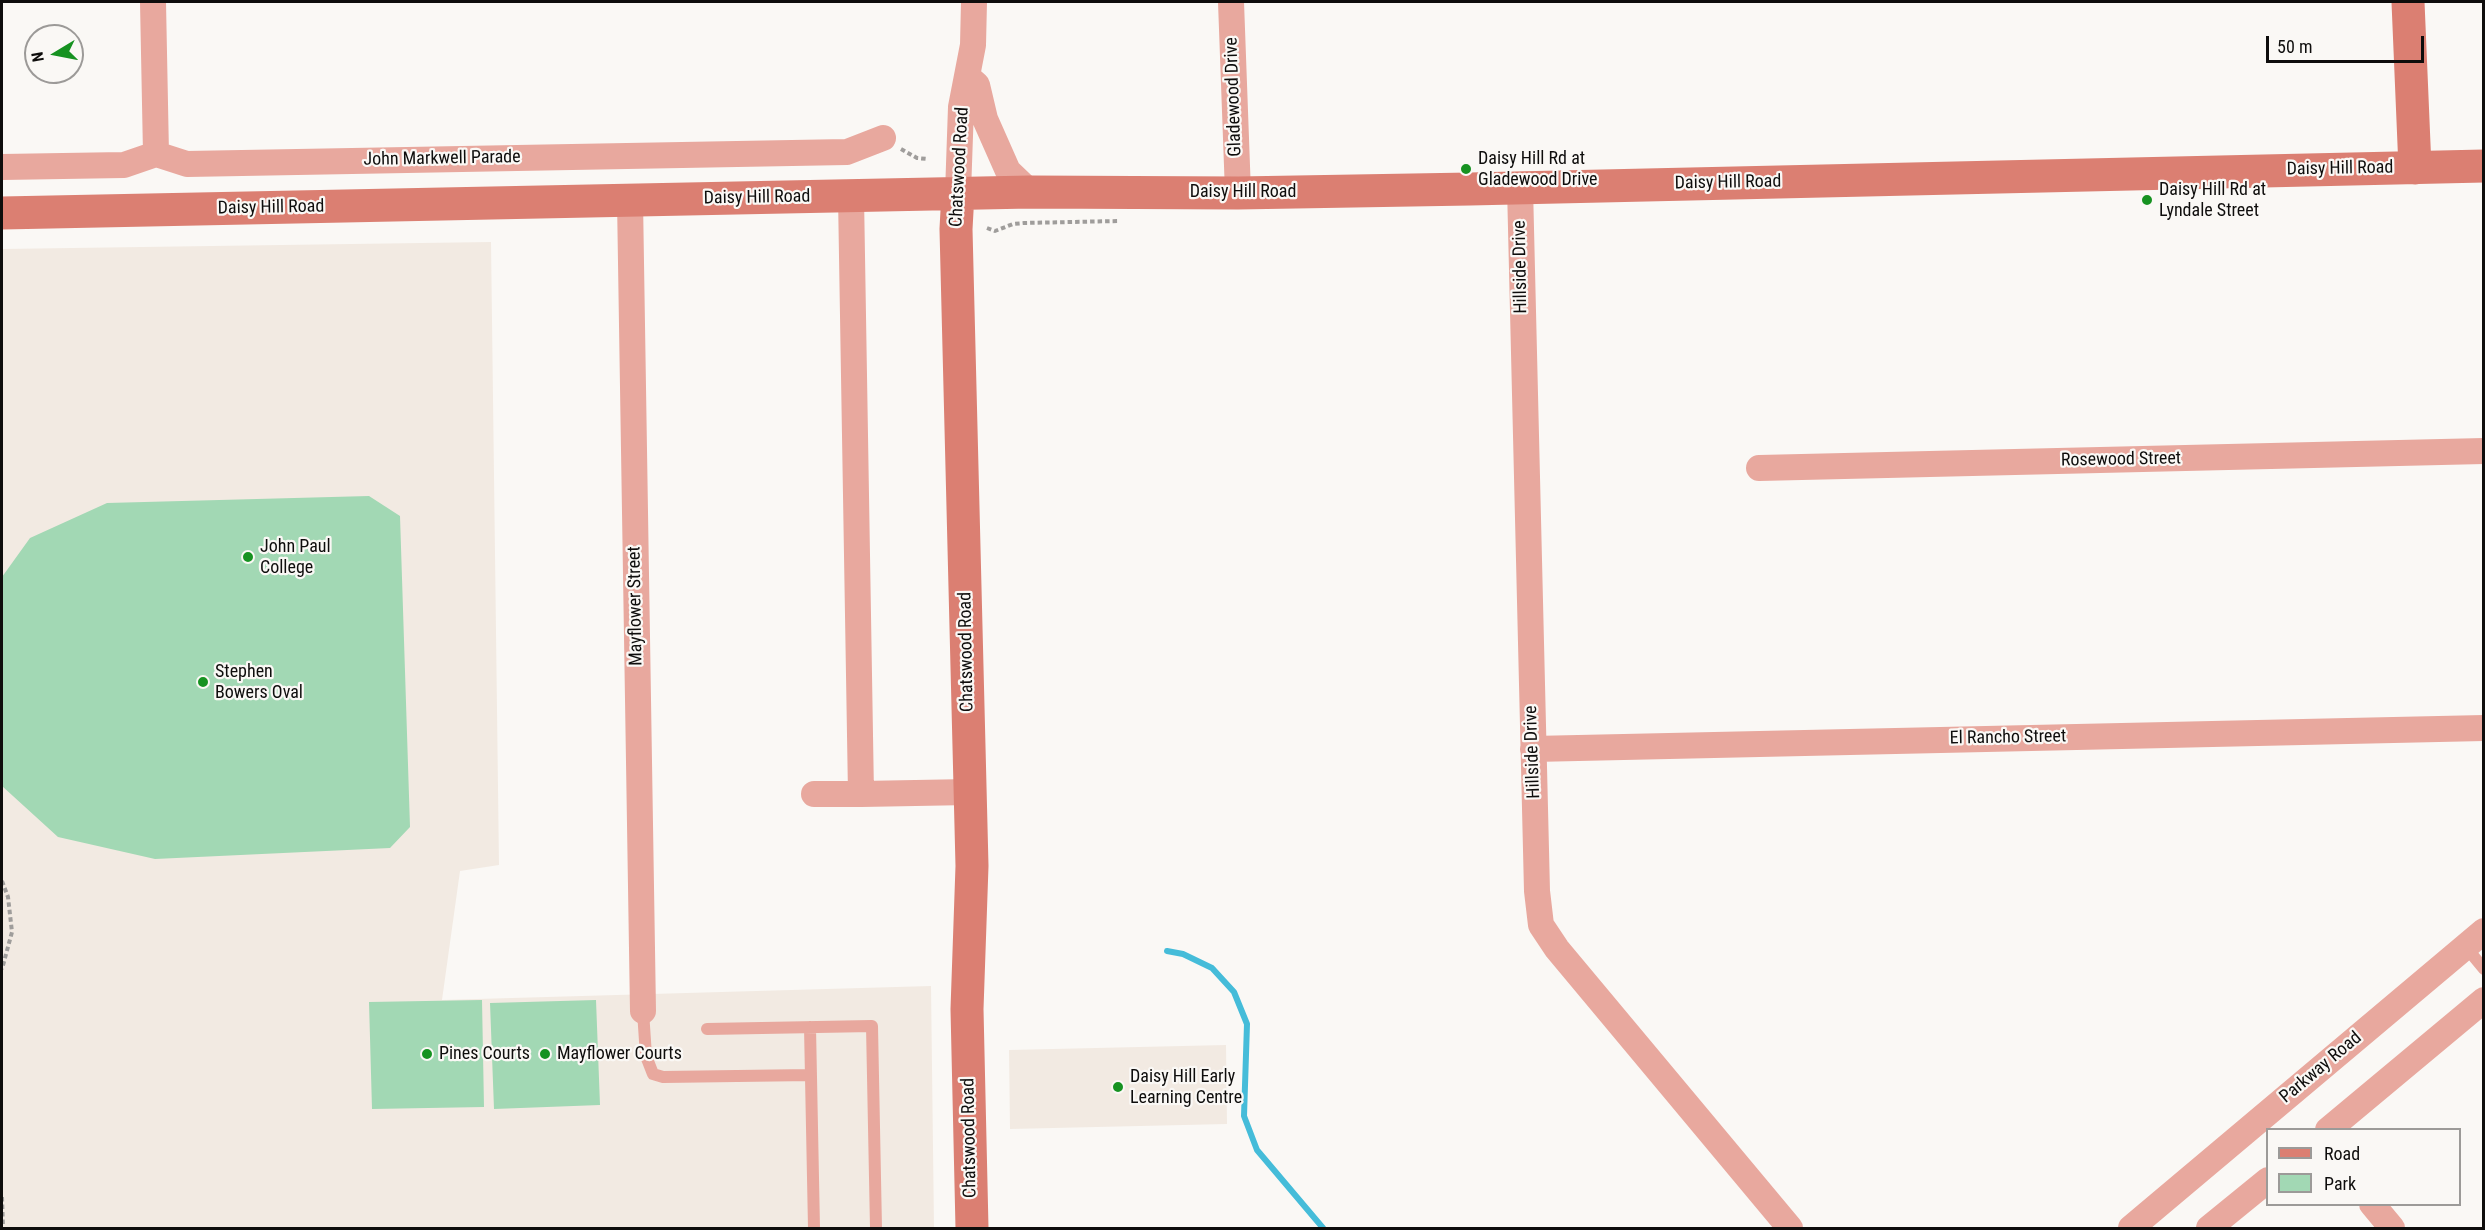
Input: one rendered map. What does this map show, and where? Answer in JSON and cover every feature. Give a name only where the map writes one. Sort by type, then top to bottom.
[{"type":"main road","points":[[2408,2],[2415,168]]},
{"type":"main road","name":"Daisy Hill Road","points":[[2,213],[958,193],[1238,193],[2484,166]]},
{"type":"main road","name":"Chatswood Road","points":[[958,193],[956,229],[972,866],[967,1009],[972,1228]]},
{"type":"street","points":[[2,167],[124,165],[156,153],[153,2]]},
{"type":"street","name":"Chatswood Road","points":[[958,193],[961,107],[973,45],[974,2]]},
{"type":"street","name":"Gladewood Drive","points":[[1231,2],[1238,193]]},
{"type":"street","name":"Chatswood Road","points":[[968,77],[977,85],[985,119],[1008,171],[1030,192]]},
{"type":"street","name":"John Markwell Parade","points":[[156,153],[187,164],[835,153],[847,152],[883,138]]},
{"type":"street","name":"Hillside Drive","points":[[1520,187],[1537,891],[1541,925],[1557,949],[1790,1228]]},
{"type":"street","points":[[851,196],[861,794]]},
{"type":"street","name":"Mayflower Street","points":[[630,200],[643,1011]]},
{"type":"street","name":"Rosewood Street","points":[[1759,468],[2484,451]]},
{"type":"street","name":"El Rancho Street","points":[[1533,749],[2484,728]]},
{"type":"street","points":[[814,794],[970,792]]},
{"type":"street","name":"Parkway Road","points":[[2131,1228],[2474,939]]},
{"type":"street","points":[[2330,1128],[2484,999]]},
{"type":"street","points":[[2209,1228],[2266,1182]]},
{"type":"street","points":[[2374,1206],[2392,1228]]},
{"type":"lane","points":[[2474,939],[2484,969]]},
{"type":"lane","points":[[643,1011],[646,1056],[653,1074],[663,1077],[811,1075]]},
{"type":"lane","points":[[707,1029],[872,1026],[876,1228]]},
{"type":"lane","points":[[810,1027],[814,1228]]},
{"type":"path","points":[[2,881],[8,897],[12,932],[2,969]]},
{"type":"path","points":[[2,1197],[3,1228]]},
{"type":"shaded area","name":"John Paul College","points":[[491,242],[499,865],[460,871],[442,1000],[931,986],[934,1228],[2,1228],[2,249]]},
{"type":"shaded area","name":"Daisy Hill Early Learning Centre","points":[[1226,1045],[1227,1124],[1010,1129],[1009,1050]]},
{"type":"green space","name":"Stephen Bowers Oval","points":[[369,496],[400,516],[410,827],[390,848],[155,859],[58,837],[2,786],[2,577],[30,538],[107,503]]},
{"type":"green space","name":"Pines Courts","points":[[482,1000],[484,1107],[372,1109],[369,1002]]},
{"type":"green space","name":"Mayflower Courts","points":[[596,1000],[600,1105],[494,1109],[490,1003]]},
{"type":"waterway","points":[[1167,951],[1183,954],[1212,968],[1234,992],[1247,1024],[1244,1116],[1257,1150],[1323,1228]]},
{"type":"place","name":"Daisy Hill Rd at Gladewood Drive","points":[[1466,169]]},
{"type":"place","name":"Daisy Hill Rd at Lyndale Street","points":[[2147,200]]},
{"type":"place","name":"John Paul College","points":[[248,557]]},
{"type":"place","name":"Stephen Bowers Oval","points":[[203,682]]},
{"type":"place","name":"Pines Courts","points":[[427,1054]]},
{"type":"place","name":"Mayflower Courts","points":[[545,1054]]},
{"type":"place","name":"Daisy Hill Early Learning Centre","points":[[1118,1087]]}]
